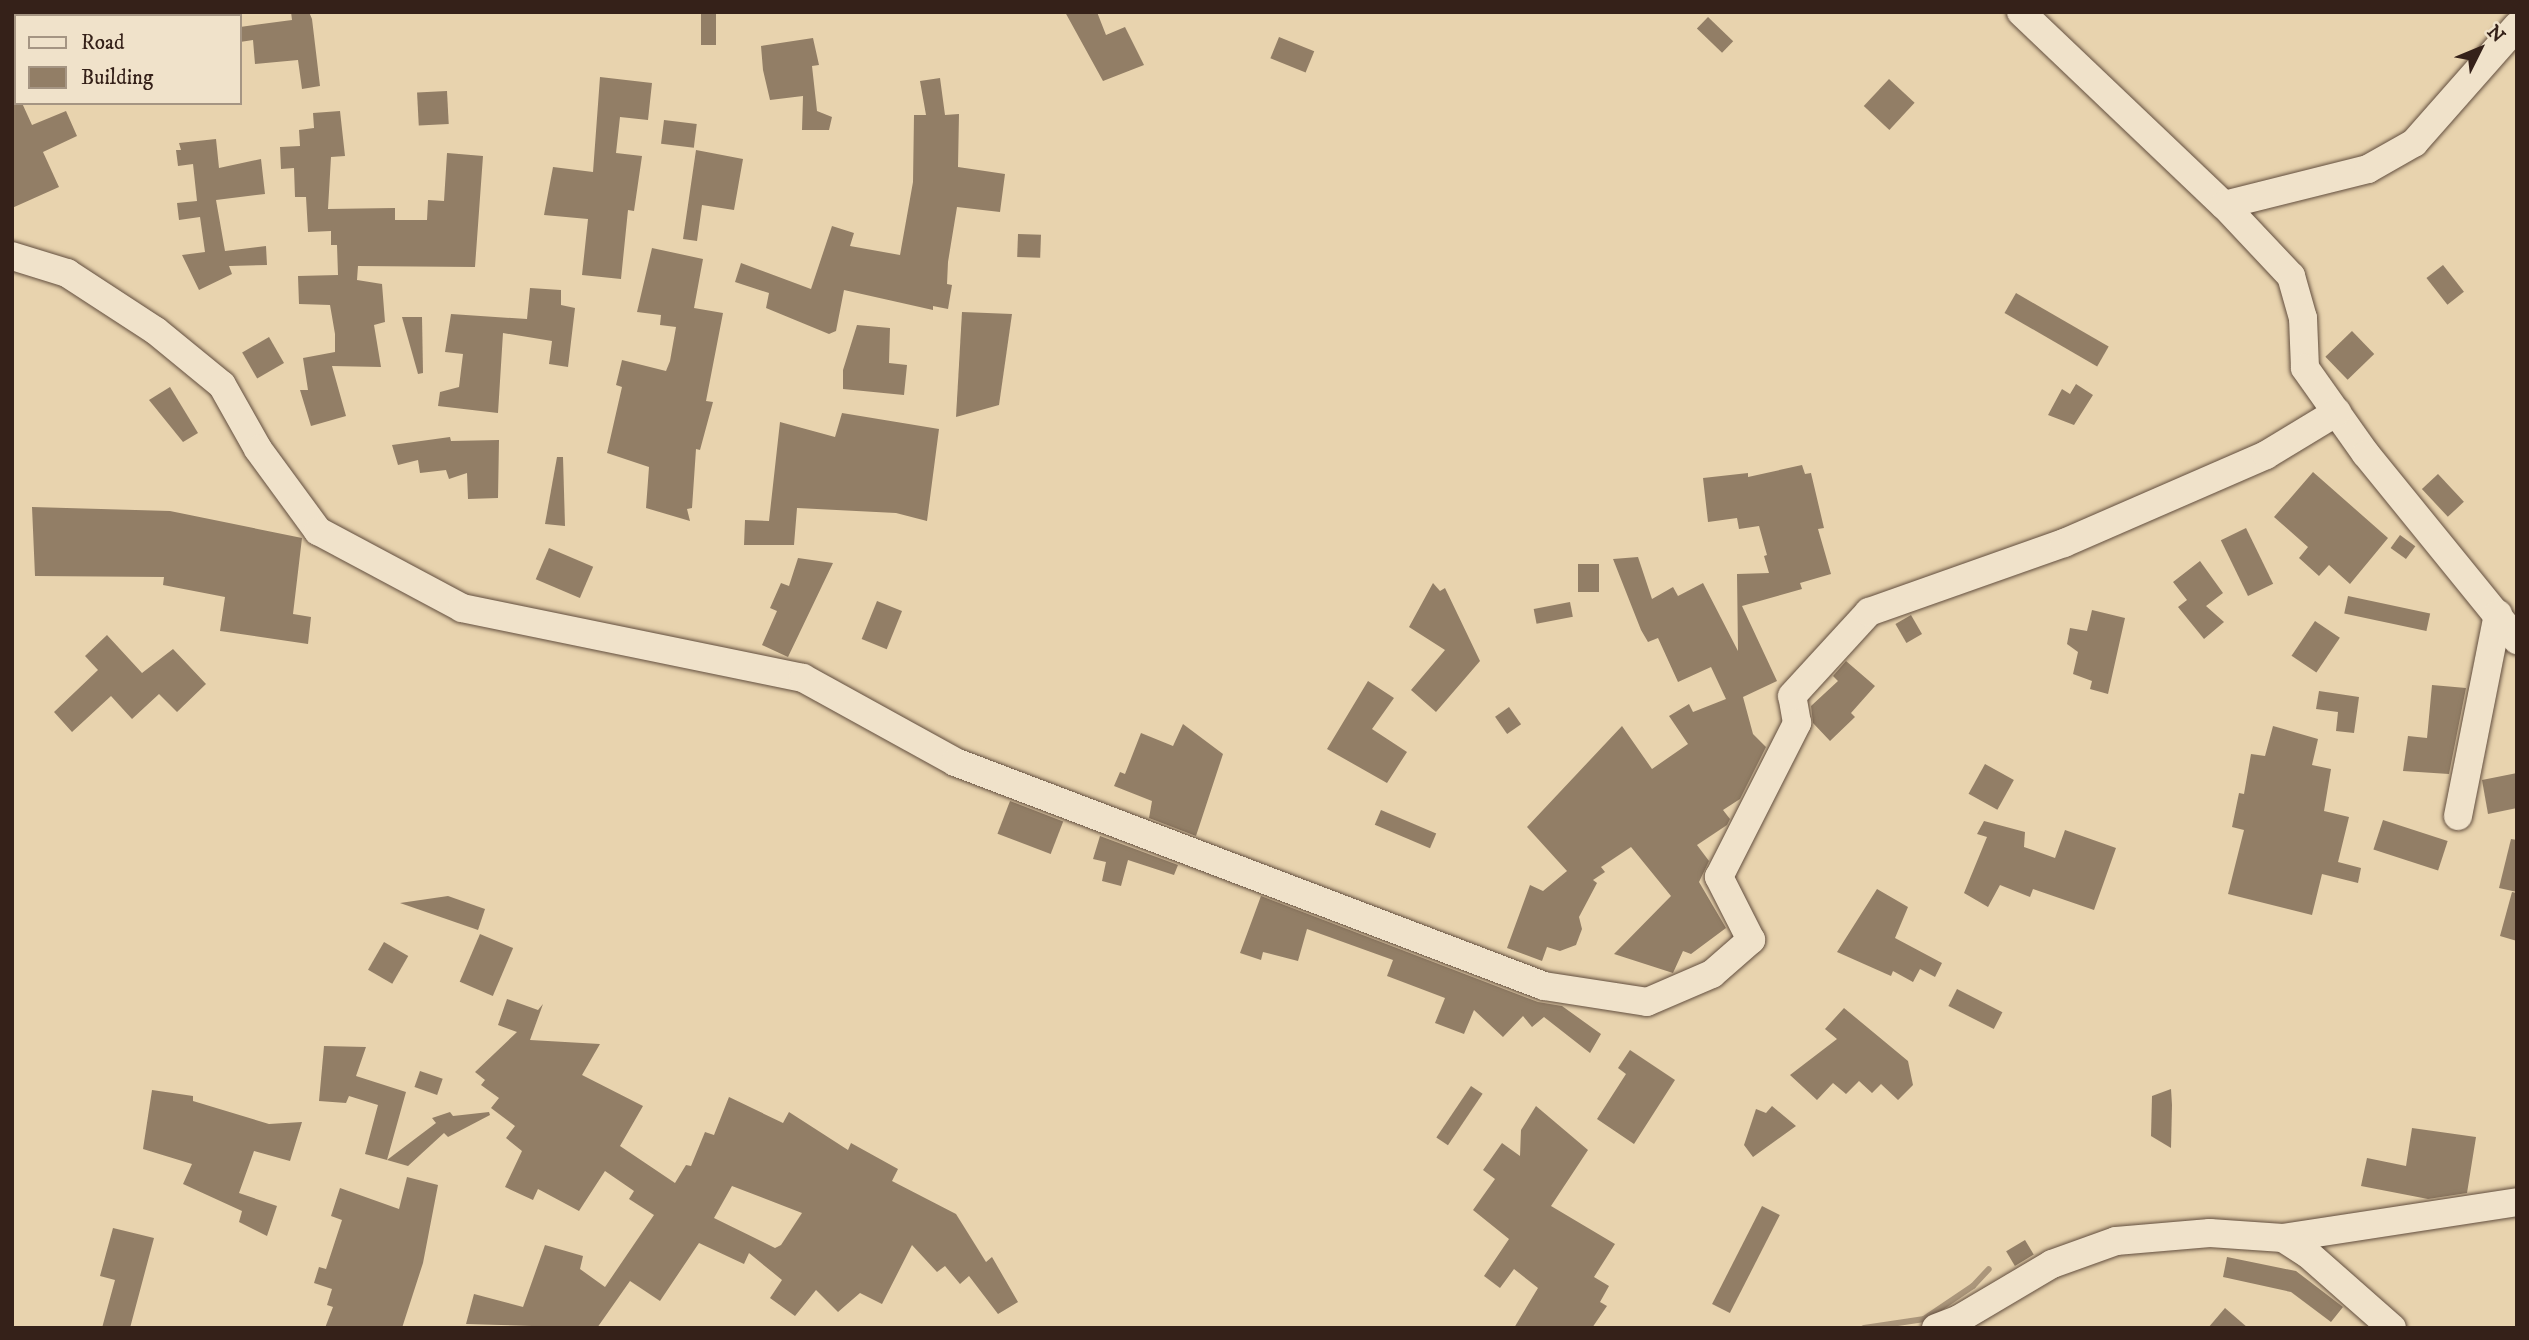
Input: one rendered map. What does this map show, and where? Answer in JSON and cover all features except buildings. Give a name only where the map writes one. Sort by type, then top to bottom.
[{"type":"street","points":[[2021,12],[2224,205],[2291,276],[2303,318],[2305,368],[2517,640]]},
{"type":"street","points":[[2224,205],[2368,169],[2414,143],[2517,26]]},
{"type":"street","points":[[12,256],[67,274],[156,331],[222,385],[258,449],[318,531],[462,608],[803,678],[968,766],[1544,986],[1647,1002],[1713,974],[1751,940],[1719,877],[1797,723],[1791,696],[1869,612],[2064,542],[2266,455],[2337,412]]},
{"type":"street","points":[[2458,816],[2498,614]]},
{"type":"street","points":[[1936,1328],[1959,1319],[2052,1264],[2116,1241],[2210,1233],[2283,1238],[2517,1202]]},
{"type":"street","points":[[2283,1238],[2308,1254],[2392,1328]]},
{"type":"waterway","points":[[1864,1328],[1924,1319],[1973,1286],[1989,1269]]}]
